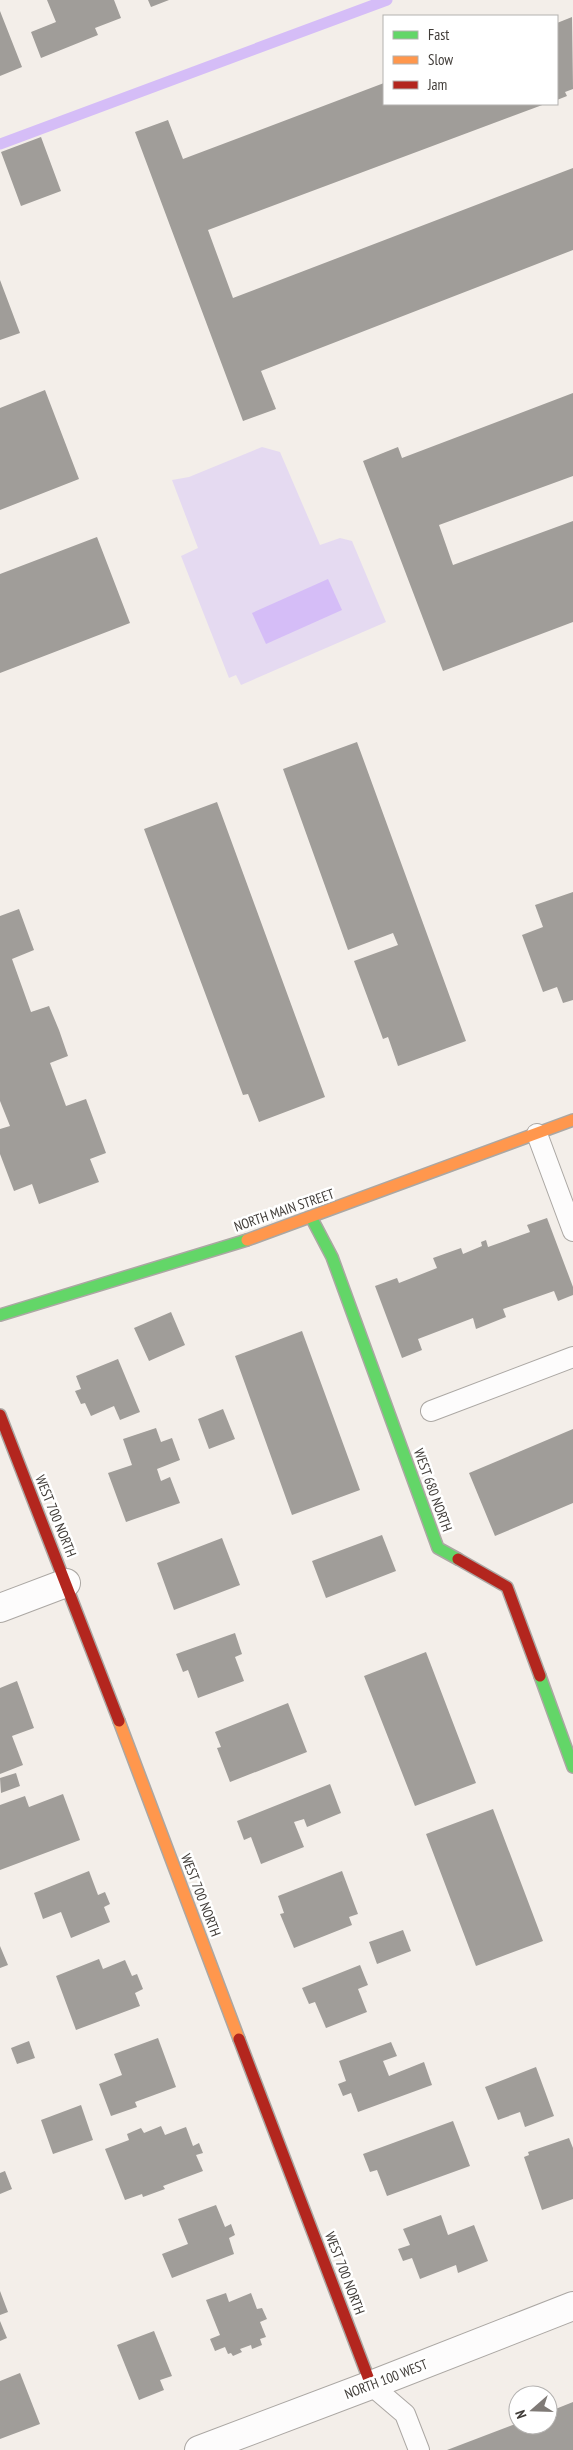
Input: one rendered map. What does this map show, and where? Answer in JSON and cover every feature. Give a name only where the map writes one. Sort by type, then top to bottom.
[{"type":"street","name":"NORTH MAIN STREET","points":[[0,1315],[269,1233],[573,1120]]},
{"type":"street","name":"WEST 680 NORTH","points":[[312,1217],[332,1257],[438,1548],[507,1587],[573,1767]]},
{"type":"street","name":"WEST 700 NORTH","points":[[0,1415],[66,1583],[371,2385]]},
{"type":"street","points":[[0,1608],[66,1583]]},
{"type":"street","name":"NORTH 100 WEST","points":[[199,2450],[573,2306]]},
{"type":"lane","points":[[537,1134],[573,1231]]},
{"type":"lane","points":[[432,1411],[573,1357]]},
{"type":"lane","points":[[371,2385],[405,2414],[419,2450]]},
{"type":"shaded area","points":[[262,447],[280,452],[320,545],[340,538],[352,541],[386,622],[241,685],[236,675],[229,678],[181,556],[198,548],[172,480],[189,477]]},
{"type":"shaded area","points":[[328,579],[342,610],[266,644],[252,613]]},
{"type":"building","points":[[47,0],[114,0],[121,18],[95,28],[98,35],[41,58],[31,32],[56,22]]},
{"type":"building","points":[[148,0],[169,0],[151,7]]},
{"type":"building","points":[[0,11],[22,67],[0,76]]},
{"type":"building","points":[[572,17],[573,89],[565,92],[567,96],[558,100],[558,23]]},
{"type":"building","points":[[383,83],[383,105],[542,105],[208,230],[233,298],[573,168],[573,250],[261,371],[276,409],[243,421],[135,132],[168,120],[183,159]]},
{"type":"building","points":[[41,137],[61,191],[21,206],[1,152]]},
{"type":"building","points":[[0,280],[20,333],[0,340]]},
{"type":"building","points":[[45,390],[79,479],[0,510],[0,408]]},
{"type":"building","points":[[573,393],[573,476],[439,525],[453,565],[573,521],[573,622],[443,671],[363,461],[398,447],[402,458]]},
{"type":"building","points":[[97,537],[130,623],[0,673],[0,574]]},
{"type":"building","points":[[357,742],[466,1041],[398,1066],[388,1037],[383,1039],[354,961],[398,945],[393,933],[348,950],[283,769]]},
{"type":"building","points":[[217,802],[325,1097],[259,1122],[248,1094],[243,1095],[144,829]]},
{"type":"building","points":[[573,892],[573,1000],[563,1003],[557,987],[543,992],[522,935],[543,927],[535,905]]},
{"type":"building","points":[[19,909],[34,950],[12,959],[31,1012],[49,1006],[59,1030],[68,1056],[50,1063],[66,1106],[86,1099],[106,1153],[90,1159],[99,1182],[39,1204],[32,1184],[14,1191],[0,1154],[0,1129],[10,1126],[0,1101],[0,916]]},
{"type":"building","points":[[547,1218],[573,1287],[573,1295],[558,1301],[554,1291],[503,1309],[506,1317],[476,1329],[473,1318],[418,1339],[422,1350],[402,1358],[375,1286],[397,1278],[399,1283],[437,1268],[433,1258],[461,1248],[463,1254],[482,1246],[481,1242],[486,1240],[488,1247],[530,1232],[527,1225]]},
{"type":"building","points":[[171,1312],[185,1345],[149,1361],[134,1328]]},
{"type":"building","points":[[302,1331],[360,1490],[292,1515],[235,1356]]},
{"type":"building","points":[[118,1359],[140,1412],[120,1420],[114,1406],[91,1416],[85,1403],[81,1404],[75,1391],[81,1389],[76,1376]]},
{"type":"building","points":[[223,1409],[235,1439],[209,1449],[198,1419]]},
{"type":"building","points":[[156,1428],[161,1442],[172,1438],[180,1460],[157,1469],[161,1481],[170,1477],[180,1503],[126,1522],[108,1473],[132,1465],[123,1439]]},
{"type":"building","points":[[573,1429],[573,1503],[495,1536],[469,1473]]},
{"type":"building","points":[[382,1535],[396,1571],[326,1598],[312,1561]]},
{"type":"building","points":[[222,1538],[240,1585],[174,1610],[157,1563]]},
{"type":"building","points":[[235,1633],[242,1654],[235,1657],[244,1681],[198,1698],[188,1670],[183,1672],[176,1654]]},
{"type":"building","points":[[426,1652],[476,1783],[415,1806],[364,1676]]},
{"type":"building","points":[[17,1681],[34,1728],[12,1736],[23,1765],[0,1774],[0,1688]]},
{"type":"building","points":[[288,1703],[307,1752],[230,1782],[217,1748],[221,1747],[215,1732]]},
{"type":"building","points":[[16,1773],[20,1786],[1,1793],[0,1778]]},
{"type":"building","points":[[330,1784],[341,1813],[307,1827],[304,1819],[294,1822],[304,1847],[261,1864],[251,1837],[244,1840],[237,1821]]},
{"type":"building","points":[[63,1794],[80,1840],[0,1870],[0,1805],[25,1796],[29,1807]]},
{"type":"building","points":[[493,1809],[543,1941],[476,1966],[426,1834]]},
{"type":"building","points":[[89,1871],[98,1895],[105,1892],[110,1904],[104,1907],[110,1922],[71,1938],[61,1912],[43,1919],[34,1893]]},
{"type":"building","points":[[342,1871],[358,1914],[349,1917],[352,1925],[294,1948],[280,1914],[284,1913],[278,1896]]},
{"type":"building","points":[[403,1930],[411,1951],[377,1964],[369,1942]]},
{"type":"building","points":[[0,1946],[8,1965],[0,1968]]},
{"type":"building","points":[[99,1959],[103,1969],[125,1960],[132,1976],[137,1974],[143,1989],[135,1993],[140,2006],[76,2030],[56,1976]]},
{"type":"building","points":[[360,1965],[368,1985],[358,1989],[367,2012],[326,2028],[315,2002],[309,2004],[302,1988]]},
{"type":"building","points":[[158,2038],[176,2087],[135,2102],[137,2107],[111,2116],[99,2084],[122,2075],[114,2054]]},
{"type":"building","points":[[29,2041],[35,2058],[17,2064],[11,2048]]},
{"type":"building","points":[[391,2042],[397,2056],[383,2061],[389,2076],[424,2062],[432,2085],[358,2112],[351,2093],[343,2096],[338,2084],[346,2081],[339,2061]]},
{"type":"building","points":[[536,2067],[554,2116],[525,2127],[520,2112],[498,2120],[485,2087]]},
{"type":"building","points":[[81,2105],[93,2140],[53,2154],[41,2120]]},
{"type":"building","points":[[453,2121],[470,2166],[387,2196],[377,2170],[370,2172],[363,2154]]},
{"type":"building","points":[[161,2126],[165,2135],[186,2127],[193,2146],[199,2143],[203,2153],[196,2155],[203,2171],[163,2186],[165,2189],[143,2197],[142,2194],[125,2200],[105,2149],[129,2140],[127,2134],[141,2128],[144,2133]]},
{"type":"building","points":[[569,2138],[573,2148],[573,2199],[542,2210],[524,2157],[529,2155],[528,2152]]},
{"type":"building","points":[[5,2171],[12,2189],[0,2194],[0,2173]]},
{"type":"building","points":[[216,2205],[225,2227],[231,2224],[235,2235],[229,2238],[234,2254],[172,2278],[162,2254],[188,2244],[178,2219]]},
{"type":"building","points":[[441,2215],[448,2235],[474,2225],[488,2261],[458,2273],[456,2265],[420,2279],[412,2258],[403,2261],[398,2249],[410,2245],[403,2229]]},
{"type":"building","points":[[0,2291],[8,2312],[0,2315]]},
{"type":"building","points":[[226,2293],[229,2302],[251,2293],[257,2309],[262,2308],[267,2319],[260,2322],[266,2337],[260,2339],[262,2345],[252,2349],[251,2345],[240,2349],[242,2352],[233,2356],[231,2353],[228,2354],[225,2347],[215,2351],[210,2339],[220,2335],[206,2300]]},
{"type":"building","points":[[0,2321],[7,2338],[0,2341]]},
{"type":"building","points":[[154,2331],[172,2376],[160,2380],[164,2390],[139,2400],[117,2345]]},
{"type":"building","points":[[20,2373],[40,2424],[0,2439],[0,2381]]},
{"type":"building","points":[[573,2402],[573,2450],[447,2450],[508,2427],[508,2435],[558,2435],[558,2408]]},
{"type":"waterway","points":[[0,144],[387,0]]},
{"type":"traffic: fast","points":[[311,1217],[332,1257],[438,1548],[458,1559]]},
{"type":"traffic: fast","points":[[0,1315],[247,1240]]},
{"type":"traffic: fast","points":[[540,1676],[573,1767]]},
{"type":"traffic: slow","points":[[247,1240],[573,1120]]},
{"type":"traffic: slow","points":[[119,1721],[239,2039]]},
{"type":"traffic: jam","points":[[0,1415],[119,1721]]},
{"type":"traffic: jam","points":[[458,1559],[507,1587],[540,1676]]},
{"type":"traffic: jam","points":[[239,2039],[371,2385]]}]
